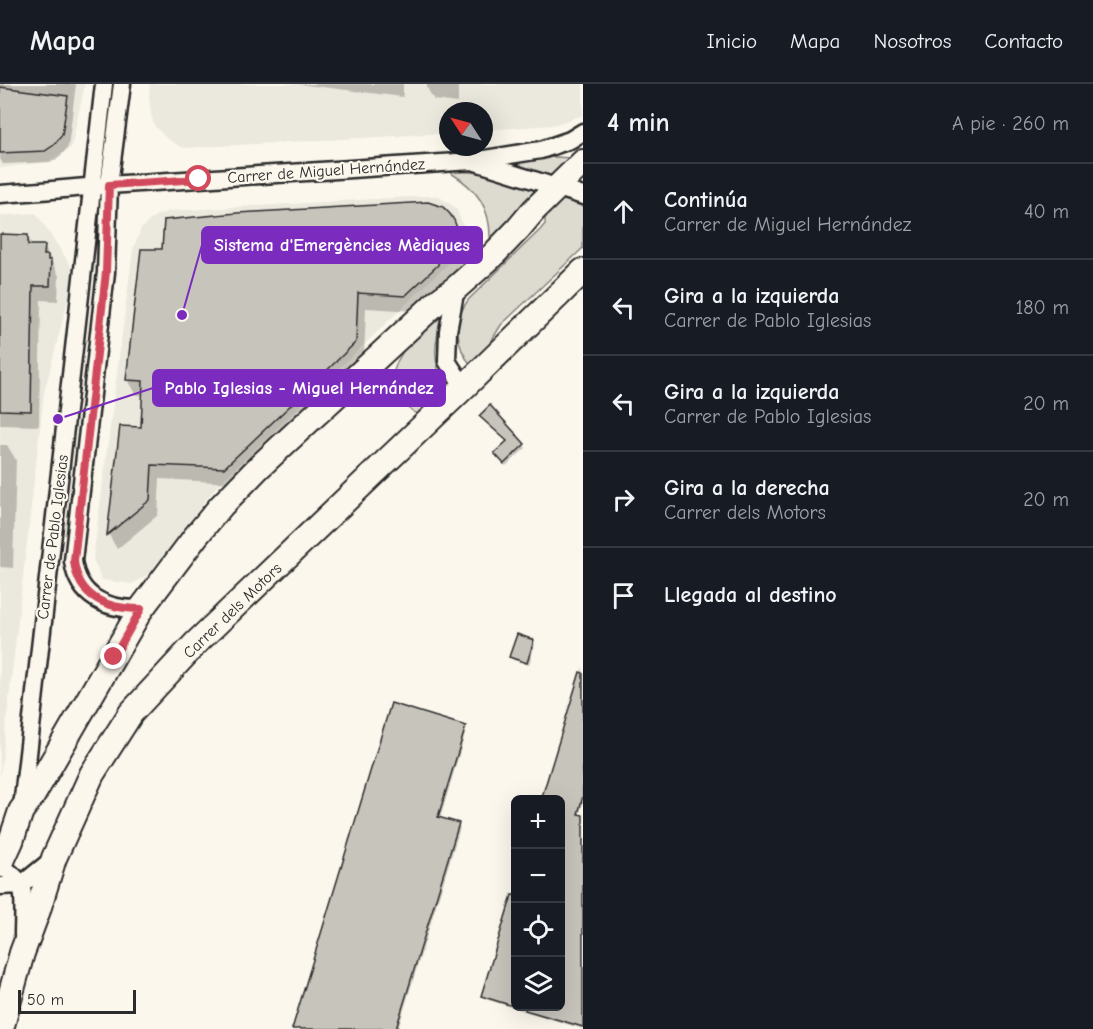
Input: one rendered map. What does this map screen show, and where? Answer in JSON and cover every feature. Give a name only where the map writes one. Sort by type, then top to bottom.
[{"type":"street","name":"Carrer de Pablo Iglesias","points":[[21,811],[104,84]]},
{"type":"street","name":"Carrer de Pablo Iglesias","points":[[122,84],[109,185],[106,272],[74,568],[79,580],[93,597],[114,608],[141,609]]},
{"type":"street","name":"Carrer de Miguel Hernández","points":[[0,194],[472,161],[541,150],[570,140],[583,132]]},
{"type":"street","name":"Carrer de Miguel Hernández","points":[[541,150],[583,157]]},
{"type":"street","name":"Carrer de Miguel Hernández","points":[[472,161],[583,196]]},
{"type":"street","points":[[22,953],[24,912],[21,885],[8,870],[0,865],[21,811],[33,795],[141,609],[196,536],[259,467],[518,230],[534,210],[583,162]]},
{"type":"street","name":"Carrer dels Motors","points":[[1,1029],[22,953],[54,858],[92,774],[130,713],[196,643],[583,271]]},
{"type":"street","points":[[456,288],[447,331],[447,361],[464,387]]},
{"type":"street","points":[[0,886],[21,885],[54,858]]},
{"type":"shaded area","points":[[0,84],[85,84],[71,148],[47,162],[0,168]]},
{"type":"shaded area","points":[[150,84],[583,84],[583,115],[553,125],[493,129],[493,102],[439,102],[439,134],[185,148],[165,137],[154,125],[149,95]]},
{"type":"shaded area","points":[[570,158],[555,181],[498,160]]},
{"type":"shaded area","points":[[451,171],[487,173],[543,189],[491,241],[488,218],[481,200]]},
{"type":"shaded area","points":[[438,196],[456,208],[464,234],[461,248],[455,257],[216,487],[149,574],[132,584],[102,580],[93,559],[133,249],[141,229],[155,216],[170,211]]},
{"type":"shaded area","points":[[564,196],[583,202],[583,248],[501,325],[484,353],[471,365],[459,341],[458,324],[464,307],[469,299],[540,230],[545,224],[545,213]]},
{"type":"shaded area","points":[[36,213],[75,272],[44,393],[0,778],[0,216]]},
{"type":"shaded area","points":[[442,313],[444,314],[436,343],[436,352],[443,390],[418,415],[387,391],[397,362],[406,346]]},
{"type":"building","points":[[0,87],[68,96],[62,135],[54,145],[45,151],[0,153]]},
{"type":"building","points":[[428,202],[443,207],[454,220],[457,238],[449,254],[405,296],[358,293],[356,342],[311,386],[224,468],[152,465],[150,500],[107,535],[120,426],[141,427],[143,381],[126,380],[141,249],[162,249],[164,220],[237,213]]},
{"type":"building","points":[[0,234],[28,235],[28,245],[45,245],[44,255],[48,255],[48,260],[51,260],[50,286],[33,286],[31,411],[0,410]]},
{"type":"building","points":[[490,405],[525,444],[504,464],[494,453],[507,441],[479,416]]},
{"type":"building","points":[[517,634],[534,640],[527,663],[509,657]]},
{"type":"building","points":[[580,672],[583,673],[583,796],[578,814],[583,815],[583,1027],[528,1011],[565,1011],[565,795],[543,795]]},
{"type":"building","points":[[391,703],[466,726],[438,817],[459,823],[396,1029],[292,1029]]},
{"type":"building","points":[[511,898],[511,1005],[481,996]]},
{"type":"place","name":"Sistema d'Emergències Mèdiques","points":[[182,315]]},
{"type":"place","name":"Pablo Iglesias - Miguel Hernández","points":[[58,419]]},
{"type":"route","points":[[114,657],[141,609],[114,608],[93,597],[79,580],[74,568],[106,272],[109,185],[199,179]]}]
